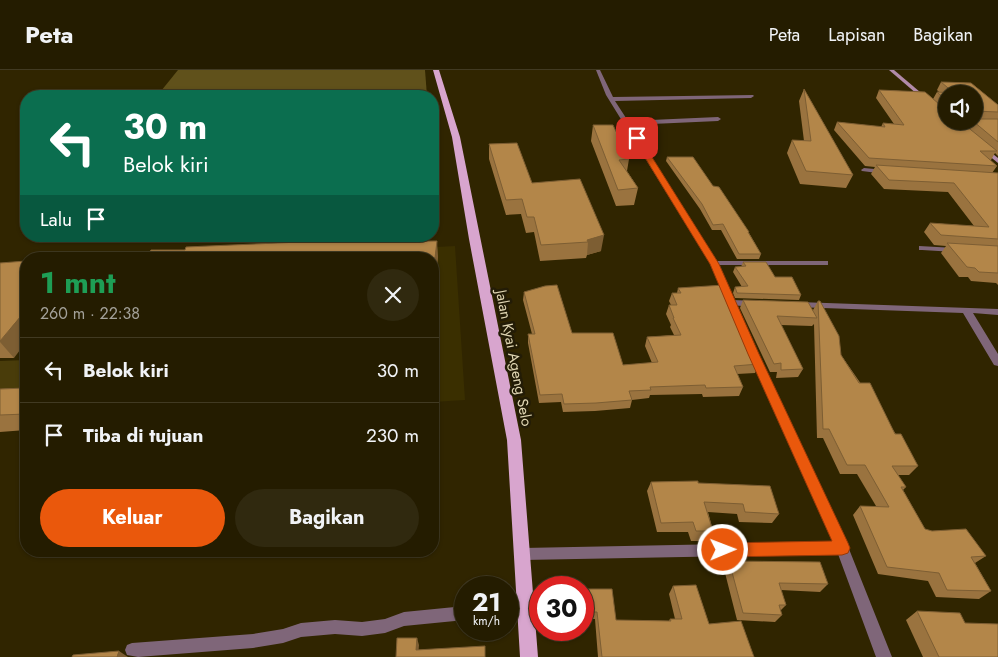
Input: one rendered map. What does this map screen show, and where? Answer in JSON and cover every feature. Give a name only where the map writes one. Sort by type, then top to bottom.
[{"type":"main road","name":"Jalan Kyai Ageng Selo","points":[[436,70],[456,137],[514,440],[524,554],[529,657]]},
{"type":"main road","points":[[891,70],[938,110]]},
{"type":"main road","points":[[976,142],[998,161]]},
{"type":"street","points":[[598,70],[612,99],[714,264],[733,308],[770,304]]},
{"type":"street","points":[[612,99],[751,96]]},
{"type":"street","points":[[627,122],[718,119]]},
{"type":"street","points":[[983,123],[998,124]]},
{"type":"street","points":[[864,170],[892,172]]},
{"type":"street","points":[[922,248],[960,250]]},
{"type":"street","points":[[714,264],[825,263]]},
{"type":"street","points":[[789,305],[998,312]]},
{"type":"street","points":[[966,310],[998,362]]},
{"type":"street","points":[[750,346],[842,548],[884,657]]},
{"type":"street","points":[[524,554],[842,548]]},
{"type":"street","points":[[519,610],[527,610]]},
{"type":"street","points":[[132,650],[253,641],[283,636],[301,630],[327,628],[362,629],[385,626],[404,619],[454,614]]},
{"type":"shaded area","points":[[178,70],[425,70],[427,90],[162,90]]},
{"type":"shaded area","points":[[455,246],[465,400],[439,402],[439,252],[341,252]]},
{"type":"shaded area","points":[[20,360],[20,388],[0,390],[0,361]]},
{"type":"building","points":[[941,82],[971,83],[973,85],[945,85]]},
{"type":"building","points":[[804,89],[853,175],[806,171],[792,140],[811,141]]},
{"type":"building","points":[[879,90],[925,92],[938,103],[938,130],[971,130],[997,151],[980,151],[997,166],[869,158],[837,122],[885,127],[883,123],[904,125]]},
{"type":"building","points":[[983,93],[998,105],[998,112],[983,111]]},
{"type":"building","points":[[983,119],[998,119],[998,142],[983,129]]},
{"type":"building","points":[[593,125],[613,125],[629,159],[619,160],[638,188],[618,190]]},
{"type":"building","points":[[517,143],[532,183],[580,179],[604,235],[587,240],[588,242],[541,245],[534,217],[527,217],[522,199],[506,200],[489,144]]},
{"type":"building","points":[[667,157],[693,157],[713,186],[719,187],[749,232],[761,254],[739,254],[723,224],[713,225],[702,204]]},
{"type":"building","points":[[876,165],[998,173],[998,239],[941,235],[930,223],[989,227],[954,183],[889,180]]},
{"type":"building","points":[[300,242],[437,242],[436,252],[149,252],[151,250],[185,250],[186,247]]},
{"type":"building","points":[[947,243],[998,246],[998,273],[979,272],[975,268],[967,267]]},
{"type":"building","points":[[20,261],[20,317],[0,341],[0,263]]},
{"type":"building","points":[[743,262],[766,262],[775,277],[792,277],[801,295],[737,293],[735,287],[748,286],[735,267],[746,266]]},
{"type":"building","points":[[557,285],[572,333],[613,333],[623,365],[658,362],[647,337],[681,335],[669,305],[677,305],[672,293],[681,293],[678,288],[724,285],[759,364],[734,366],[743,387],[706,388],[705,385],[650,387],[651,390],[629,391],[632,400],[596,403],[564,404],[562,394],[540,395],[528,334],[535,334],[524,292],[545,286]]},
{"type":"building","points":[[743,300],[808,302],[817,318],[777,316],[803,369],[781,370],[781,363],[774,364]]},
{"type":"building","points":[[818,301],[820,301],[839,336],[841,355],[859,383],[870,383],[895,434],[901,434],[918,466],[892,466],[906,487],[901,487],[925,529],[932,531],[966,529],[986,556],[971,557],[991,591],[947,590],[939,573],[887,567],[860,506],[889,507],[865,465],[847,465],[829,429],[823,429]]},
{"type":"building","points":[[20,388],[20,414],[0,415],[0,389]]},
{"type":"building","points":[[698,481],[698,483],[770,486],[779,514],[745,512],[743,504],[704,502],[713,531],[696,531],[693,522],[661,523],[651,482]]},
{"type":"building","points":[[729,561],[820,562],[828,584],[779,583],[786,605],[779,605],[782,615],[743,613]]},
{"type":"building","points":[[696,585],[709,624],[741,621],[754,657],[602,657],[597,612],[594,612],[594,589],[612,589],[616,620],[671,621],[670,619],[682,619],[673,586]]},
{"type":"building","points":[[917,611],[960,613],[965,623],[998,624],[998,657],[939,657]]},
{"type":"building","points":[[397,638],[417,638],[416,650],[485,646],[485,657],[396,657]]},
{"type":"building","points":[[119,651],[117,657],[72,657],[73,655]]},
{"type":"route","points":[[637,138],[714,264],[842,548],[723,550]]}]
